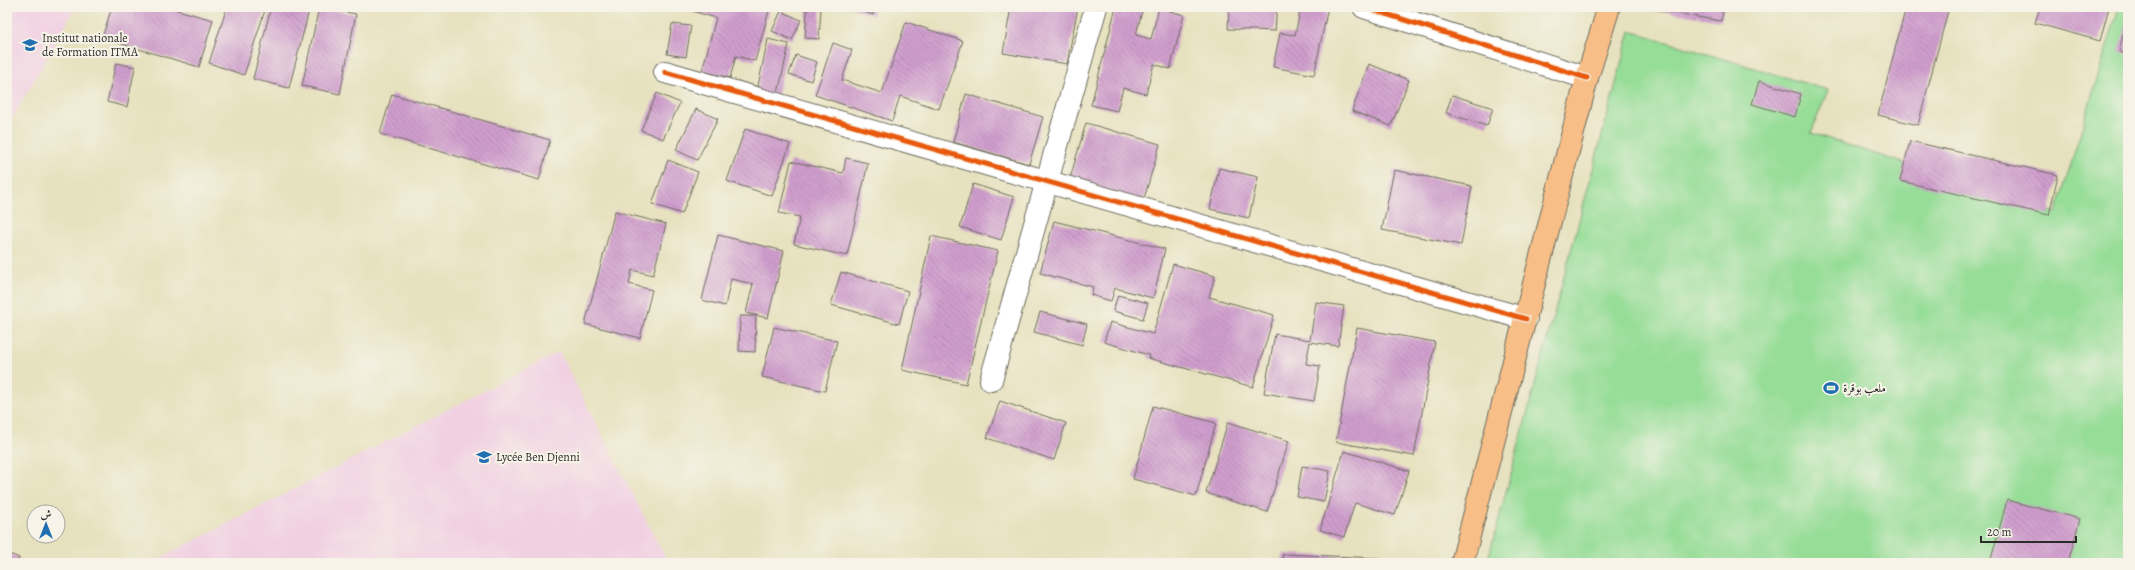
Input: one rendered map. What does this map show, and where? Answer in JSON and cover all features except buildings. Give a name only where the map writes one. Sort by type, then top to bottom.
[{"type":"main road","points":[[1462,563],[1587,78],[1609,7]]},
{"type":"street","points":[[991,380],[1048,182],[1096,7]]},
{"type":"street","points":[[1364,7],[1587,78]]},
{"type":"street","points":[[665,72],[1526,319]]},
{"type":"shaded area","name":"Institut nationale de Formation ITMA","points":[[7,7],[76,7],[7,127]]},
{"type":"shaded area","name":"Lycée Ben Djenni","points":[[559,352],[668,563],[151,563]]},
{"type":"green space","name":"ملعب بوقرة","points":[[2119,7],[2128,7],[2128,563],[1487,563],[1630,31],[1828,90],[1811,133],[2056,213]]},
{"type":"cycle path","points":[[1364,7],[1587,78]]},
{"type":"cycle path","points":[[665,72],[1526,319]]},
{"type":"place","name":"Institut nationale de Formation ITMA","points":[[30,45]]},
{"type":"place","name":"ملعب بوقرة","points":[[1831,388]]},
{"type":"place","name":"Lycée Ben Djenni","points":[[484,457]]}]
